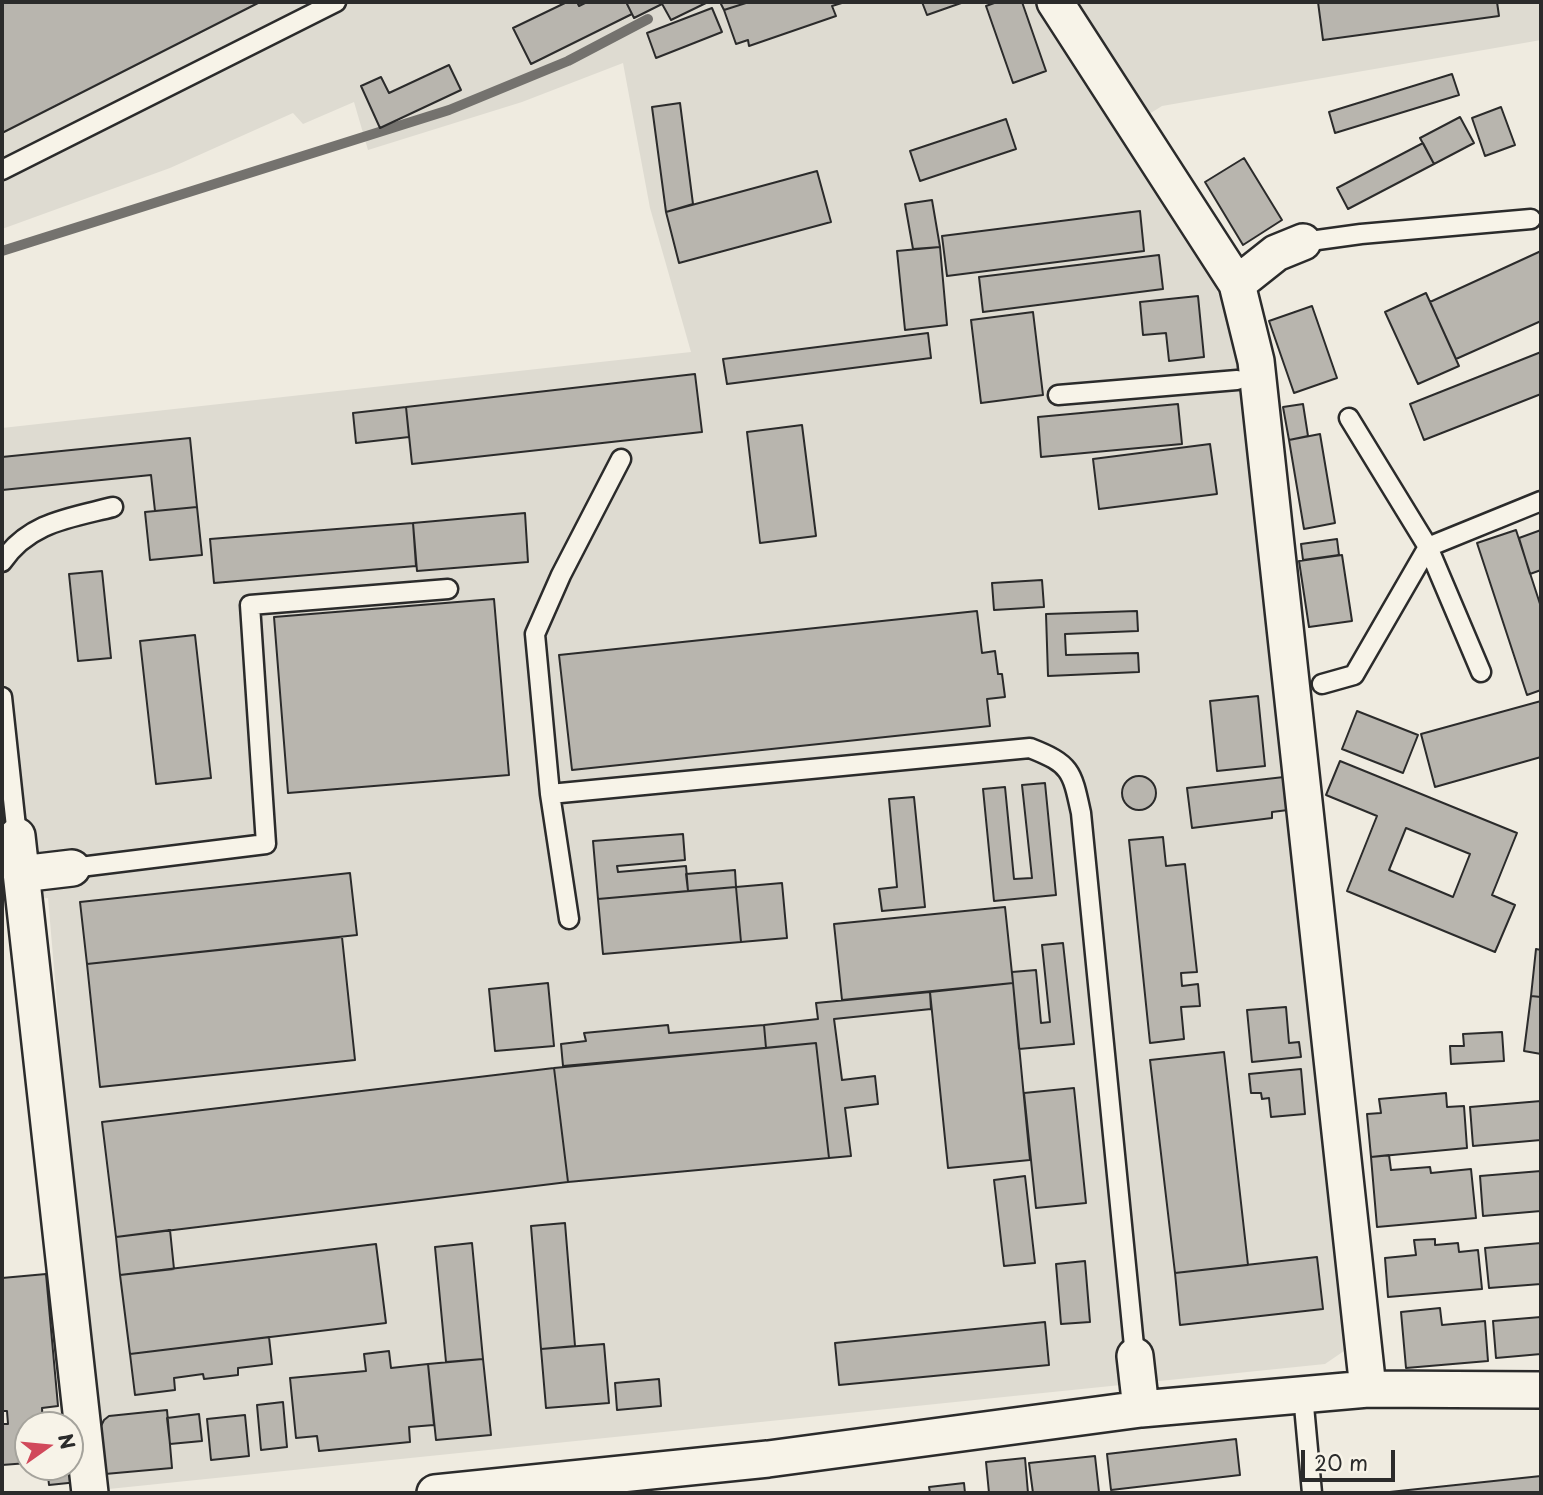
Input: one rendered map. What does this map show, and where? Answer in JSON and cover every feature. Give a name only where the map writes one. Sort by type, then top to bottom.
[{"type":"street","points":[[1055,2],[1237,284],[1256,360],[1248,380],[1308,686],[1368,1389]]},
{"type":"street","points":[[1237,284],[1276,253],[1303,242]]},
{"type":"street","points":[[17,836],[90,1493]]},
{"type":"street","points":[[21,874],[72,868]]},
{"type":"street","points":[[1135,1356],[1141,1409]]},
{"type":"street","points":[[435,1493],[768,1459],[1141,1409],[1368,1389],[1541,1390]]},
{"type":"lane","points":[[2,170],[328,3]]},
{"type":"lane","points":[[1303,242],[1361,234],[1531,219]]},
{"type":"lane","points":[[1058,395],[1248,380]]},
{"type":"lane","points":[[1349,418],[1428,547],[1481,672]]},
{"type":"lane","points":[[569,919],[551,794],[535,634],[561,575],[621,460]]},
{"type":"lane","points":[[1308,686],[1354,675],[1428,547],[1541,501]]},
{"type":"lane","points":[[2,562],[10,550],[44,524],[113,507]]},
{"type":"lane","points":[[72,868],[266,844],[250,605],[448,589]]},
{"type":"lane","points":[[2,697],[17,836]]},
{"type":"lane","points":[[551,794],[1030,748],[1056,758],[1073,776],[1081,813],[1135,1356]]},
{"type":"lane","points":[[1303,1395],[1312,1493]]},
{"type":"shaded area","points":[[2,2],[1541,2],[1541,40],[1162,106],[1117,134],[1210,274],[1237,339],[1291,778],[1344,1351],[1325,1364],[99,1490],[48,898],[2,903],[2,428],[691,352],[650,208],[623,63],[522,102],[368,150],[354,102],[303,124],[293,113],[170,168],[2,229]]},
{"type":"building","points":[[2,2],[260,2],[2,133]]},
{"type":"building","points":[[567,2],[577,2],[579,6],[587,2],[626,2],[632,14],[531,64],[513,28]]},
{"type":"building","points":[[626,2],[661,2],[662,4],[634,18]]},
{"type":"building","points":[[661,2],[708,2],[671,20]]},
{"type":"building","points":[[720,2],[749,2],[724,10]]},
{"type":"building","points":[[749,2],[845,2],[832,6],[836,16],[749,46],[748,40],[736,44],[724,10]]},
{"type":"building","points":[[922,2],[964,2],[927,15]]},
{"type":"building","points":[[997,2],[1022,2],[1046,71],[1013,83],[986,6]]},
{"type":"building","points":[[1318,2],[1497,2],[1499,16],[1323,40]]},
{"type":"building","points":[[712,8],[722,32],[656,58],[647,33]]},
{"type":"building","points":[[449,65],[461,90],[380,128],[361,86],[381,77],[389,93]]},
{"type":"building","points":[[1452,74],[1459,95],[1335,133],[1329,112]]},
{"type":"building","points":[[680,103],[693,204],[666,212],[652,107]]},
{"type":"building","points":[[1501,107],[1515,145],[1485,156],[1472,118]]},
{"type":"building","points":[[1460,117],[1474,143],[1434,164],[1420,138]]},
{"type":"building","points":[[1006,119],[1016,149],[920,181],[910,151]]},
{"type":"building","points":[[1423,143],[1434,164],[1348,209],[1337,188]]},
{"type":"building","points":[[1244,158],[1282,220],[1243,245],[1205,182]]},
{"type":"building","points":[[817,171],[831,222],[679,263],[666,212]]},
{"type":"building","points":[[932,200],[940,247],[913,249],[905,204]]},
{"type":"building","points":[[1140,211],[1144,251],[947,276],[942,236]]},
{"type":"building","points":[[940,247],[947,325],[905,330],[897,251]]},
{"type":"building","points":[[1541,251],[1541,321],[1456,359],[1430,302]]},
{"type":"building","points":[[1159,255],[1163,289],[983,312],[979,277]]},
{"type":"building","points":[[1426,293],[1459,366],[1418,384],[1385,312]]},
{"type":"building","points":[[1198,296],[1204,357],[1169,361],[1166,333],[1143,335],[1140,302]]},
{"type":"building","points":[[1312,306],[1337,378],[1294,393],[1269,321]]},
{"type":"building","points":[[1033,312],[1043,395],[981,403],[971,320]]},
{"type":"building","points":[[928,333],[931,358],[727,384],[723,359]]},
{"type":"building","points":[[1541,352],[1541,394],[1424,440],[1410,404]]},
{"type":"building","points":[[695,374],[702,432],[412,464],[406,407]]},
{"type":"building","points":[[1178,404],[1182,444],[1041,457],[1038,417]]},
{"type":"building","points":[[1303,404],[1308,436],[1289,440],[1283,407]]},
{"type":"building","points":[[406,407],[409,437],[356,443],[353,413]]},
{"type":"building","points":[[802,425],[816,536],[760,543],[747,432]]},
{"type":"building","points":[[1320,434],[1335,523],[1304,529],[1289,440]]},
{"type":"building","points":[[190,438],[197,507],[155,511],[151,475],[2,490],[2,457]]},
{"type":"building","points":[[1210,444],[1217,494],[1099,509],[1093,459]]},
{"type":"building","points":[[197,507],[202,555],[150,560],[145,512]]},
{"type":"building","points":[[525,513],[528,562],[417,571],[413,523]]},
{"type":"building","points":[[413,523],[416,566],[214,583],[210,539]]},
{"type":"building","points":[[1516,530],[1541,607],[1541,690],[1527,695],[1477,543]]},
{"type":"building","points":[[1541,530],[1541,570],[1530,574],[1519,538]]},
{"type":"building","points":[[1337,539],[1339,555],[1303,560],[1301,544]]},
{"type":"building","points":[[1342,555],[1352,621],[1309,627],[1299,561]]},
{"type":"building","points":[[102,571],[111,658],[78,661],[69,574]]},
{"type":"building","points":[[1042,580],[1044,607],[994,610],[992,583]]},
{"type":"building","points":[[494,599],[509,775],[288,793],[274,617]]},
{"type":"building","points":[[977,611],[982,653],[995,651],[1005,697],[987,699],[990,726],[572,770],[559,655]]},
{"type":"building","points":[[1137,611],[1138,631],[1065,634],[1066,655],[1138,653],[1139,672],[1048,676],[1046,614]]},
{"type":"building","points":[[195,635],[211,778],[156,784],[140,641]]},
{"type":"building","points":[[1258,696],[1265,766],[1217,771],[1210,701]]},
{"type":"building","points":[[1541,701],[1541,757],[1435,787],[1421,734]]},
{"type":"building","points":[[1357,711],[1418,735],[1403,773],[1342,749]]},
{"type":"building","points":[[1340,761],[1517,833],[1492,895],[1515,905],[1495,952],[1347,891],[1377,816],[1326,795]],"holes":[[[1406,828],[1470,854],[1453,897],[1389,870]]]},
{"type":"building","points":[[1139,776],[1151,781],[1156,793],[1151,805],[1139,810],[1127,805],[1122,793],[1127,781]]},
{"type":"building","points":[[1284,777],[1288,810],[1272,812],[1272,818],[1192,828],[1187,788]]},
{"type":"building","points":[[1045,783],[1056,895],[994,901],[983,789],[1005,787],[1014,879],[1032,878],[1022,785]]},
{"type":"building","points":[[914,797],[925,907],[882,911],[879,889],[897,887],[889,799]]},
{"type":"building","points":[[683,834],[685,860],[617,866],[618,872],[686,866],[688,891],[598,899],[593,841]]},
{"type":"building","points":[[1163,837],[1166,866],[1185,864],[1197,972],[1181,973],[1182,986],[1198,984],[1200,1006],[1181,1007],[1184,1039],[1150,1043],[1129,840]]},
{"type":"building","points":[[735,870],[736,887],[688,891],[686,874]]},
{"type":"building","points":[[350,873],[357,935],[87,964],[80,902]]},
{"type":"building","points":[[782,883],[787,938],[741,942],[736,887]]},
{"type":"building","points":[[736,887],[741,942],[603,954],[598,899]]},
{"type":"building","points":[[1005,907],[1013,983],[842,1000],[834,924]]},
{"type":"building","points":[[342,937],[355,1060],[100,1087],[87,964]]},
{"type":"building","points":[[1063,943],[1074,1044],[1019,1049],[1012,972],[1036,970],[1041,1023],[1050,1022],[1042,945]]},
{"type":"building","points":[[1536,949],[1541,950],[1541,997],[1531,996]]},
{"type":"building","points":[[548,983],[554,1046],[495,1051],[489,989]]},
{"type":"building","points":[[1013,983],[1030,1160],[948,1168],[930,992]]},
{"type":"building","points":[[930,992],[931,1009],[834,1019],[842,1080],[875,1076],[878,1104],[845,1108],[851,1156],[829,1158],[816,1043],[766,1048],[764,1025],[818,1019],[816,1003]]},
{"type":"building","points":[[1531,996],[1541,997],[1541,1054],[1524,1051]]},
{"type":"building","points":[[1286,1007],[1289,1043],[1299,1042],[1301,1057],[1252,1062],[1247,1010]]},
{"type":"building","points":[[668,1025],[669,1033],[764,1025],[766,1048],[563,1066],[561,1044],[586,1041],[584,1033]]},
{"type":"building","points":[[1502,1032],[1504,1061],[1451,1064],[1450,1046],[1464,1046],[1463,1034]]},
{"type":"building","points":[[816,1043],[829,1158],[568,1182],[554,1068]]},
{"type":"building","points":[[1224,1052],[1248,1265],[1175,1273],[1150,1060]]},
{"type":"building","points":[[554,1068],[568,1182],[116,1237],[102,1122]]},
{"type":"building","points":[[1301,1069],[1305,1114],[1271,1117],[1269,1098],[1262,1099],[1261,1093],[1251,1093],[1249,1074]]},
{"type":"building","points":[[1074,1088],[1086,1203],[1036,1208],[1024,1093]]},
{"type":"building","points":[[1446,1093],[1447,1107],[1464,1106],[1467,1148],[1371,1157],[1367,1114],[1381,1113],[1379,1099]]},
{"type":"building","points":[[1541,1101],[1541,1140],[1473,1146],[1470,1107]]},
{"type":"building","points":[[1389,1155],[1391,1170],[1430,1167],[1431,1173],[1471,1169],[1476,1218],[1377,1227],[1371,1157]]},
{"type":"building","points":[[1541,1171],[1541,1211],[1483,1216],[1480,1176]]},
{"type":"building","points":[[1025,1176],[1035,1263],[1004,1266],[994,1180]]},
{"type":"building","points":[[565,1223],[575,1346],[541,1349],[531,1226]]},
{"type":"building","points":[[170,1230],[174,1269],[120,1275],[116,1237]]},
{"type":"building","points":[[1435,1239],[1435,1245],[1458,1243],[1459,1252],[1478,1250],[1482,1289],[1388,1297],[1385,1258],[1416,1255],[1414,1240]]},
{"type":"building","points":[[472,1243],[483,1359],[446,1362],[435,1247]]},
{"type":"building","points":[[1541,1243],[1541,1284],[1489,1288],[1485,1248]]},
{"type":"building","points":[[376,1244],[386,1323],[130,1354],[120,1275]]},
{"type":"building","points":[[1317,1257],[1323,1309],[1180,1325],[1175,1273]]},
{"type":"building","points":[[1085,1261],[1090,1322],[1061,1324],[1056,1264]]},
{"type":"building","points":[[46,1274],[58,1406],[42,1408],[42,1411],[14,1411],[14,1464],[2,1465],[2,1424],[8,1424],[7,1411],[2,1411],[2,1278]]},
{"type":"building","points":[[1440,1308],[1442,1325],[1485,1321],[1488,1361],[1406,1368],[1401,1312]]},
{"type":"building","points":[[1541,1317],[1541,1354],[1496,1358],[1493,1321]]},
{"type":"building","points":[[1045,1322],[1049,1365],[839,1385],[835,1343]]},
{"type":"building","points":[[269,1337],[272,1364],[238,1368],[238,1375],[204,1379],[203,1374],[174,1378],[175,1390],[135,1395],[130,1354]]},
{"type":"building","points":[[604,1344],[609,1403],[546,1408],[541,1349]]},
{"type":"building","points":[[389,1351],[391,1368],[428,1364],[434,1425],[409,1427],[410,1442],[319,1451],[317,1436],[296,1438],[290,1378],[366,1371],[364,1354]]},
{"type":"building","points":[[483,1359],[491,1435],[436,1440],[428,1364]]},
{"type":"building","points":[[659,1379],[661,1406],[617,1410],[615,1383]]},
{"type":"building","points":[[283,1402],[287,1447],[261,1450],[257,1405]]},
{"type":"building","points":[[167,1410],[172,1468],[105,1474],[101,1426],[104,1420],[109,1416]]},
{"type":"building","points":[[199,1414],[202,1441],[170,1444],[167,1418]]},
{"type":"building","points":[[245,1415],[249,1456],[211,1460],[207,1419]]},
{"type":"building","points":[[1236,1439],[1240,1475],[1111,1490],[1107,1454]]},
{"type":"building","points":[[1095,1456],[1099,1492],[1033,1493],[1029,1463]]},
{"type":"building","points":[[1025,1458],[1028,1493],[989,1493],[986,1462]]},
{"type":"building","points":[[1541,1476],[1541,1493],[1380,1493]]},
{"type":"building","points":[[49,1481],[78,1482],[49,1485]]},
{"type":"building","points":[[964,1483],[965,1493],[930,1493],[929,1487]]},
{"type":"waterway","points":[[2,251],[449,110],[568,61],[648,19]]}]
